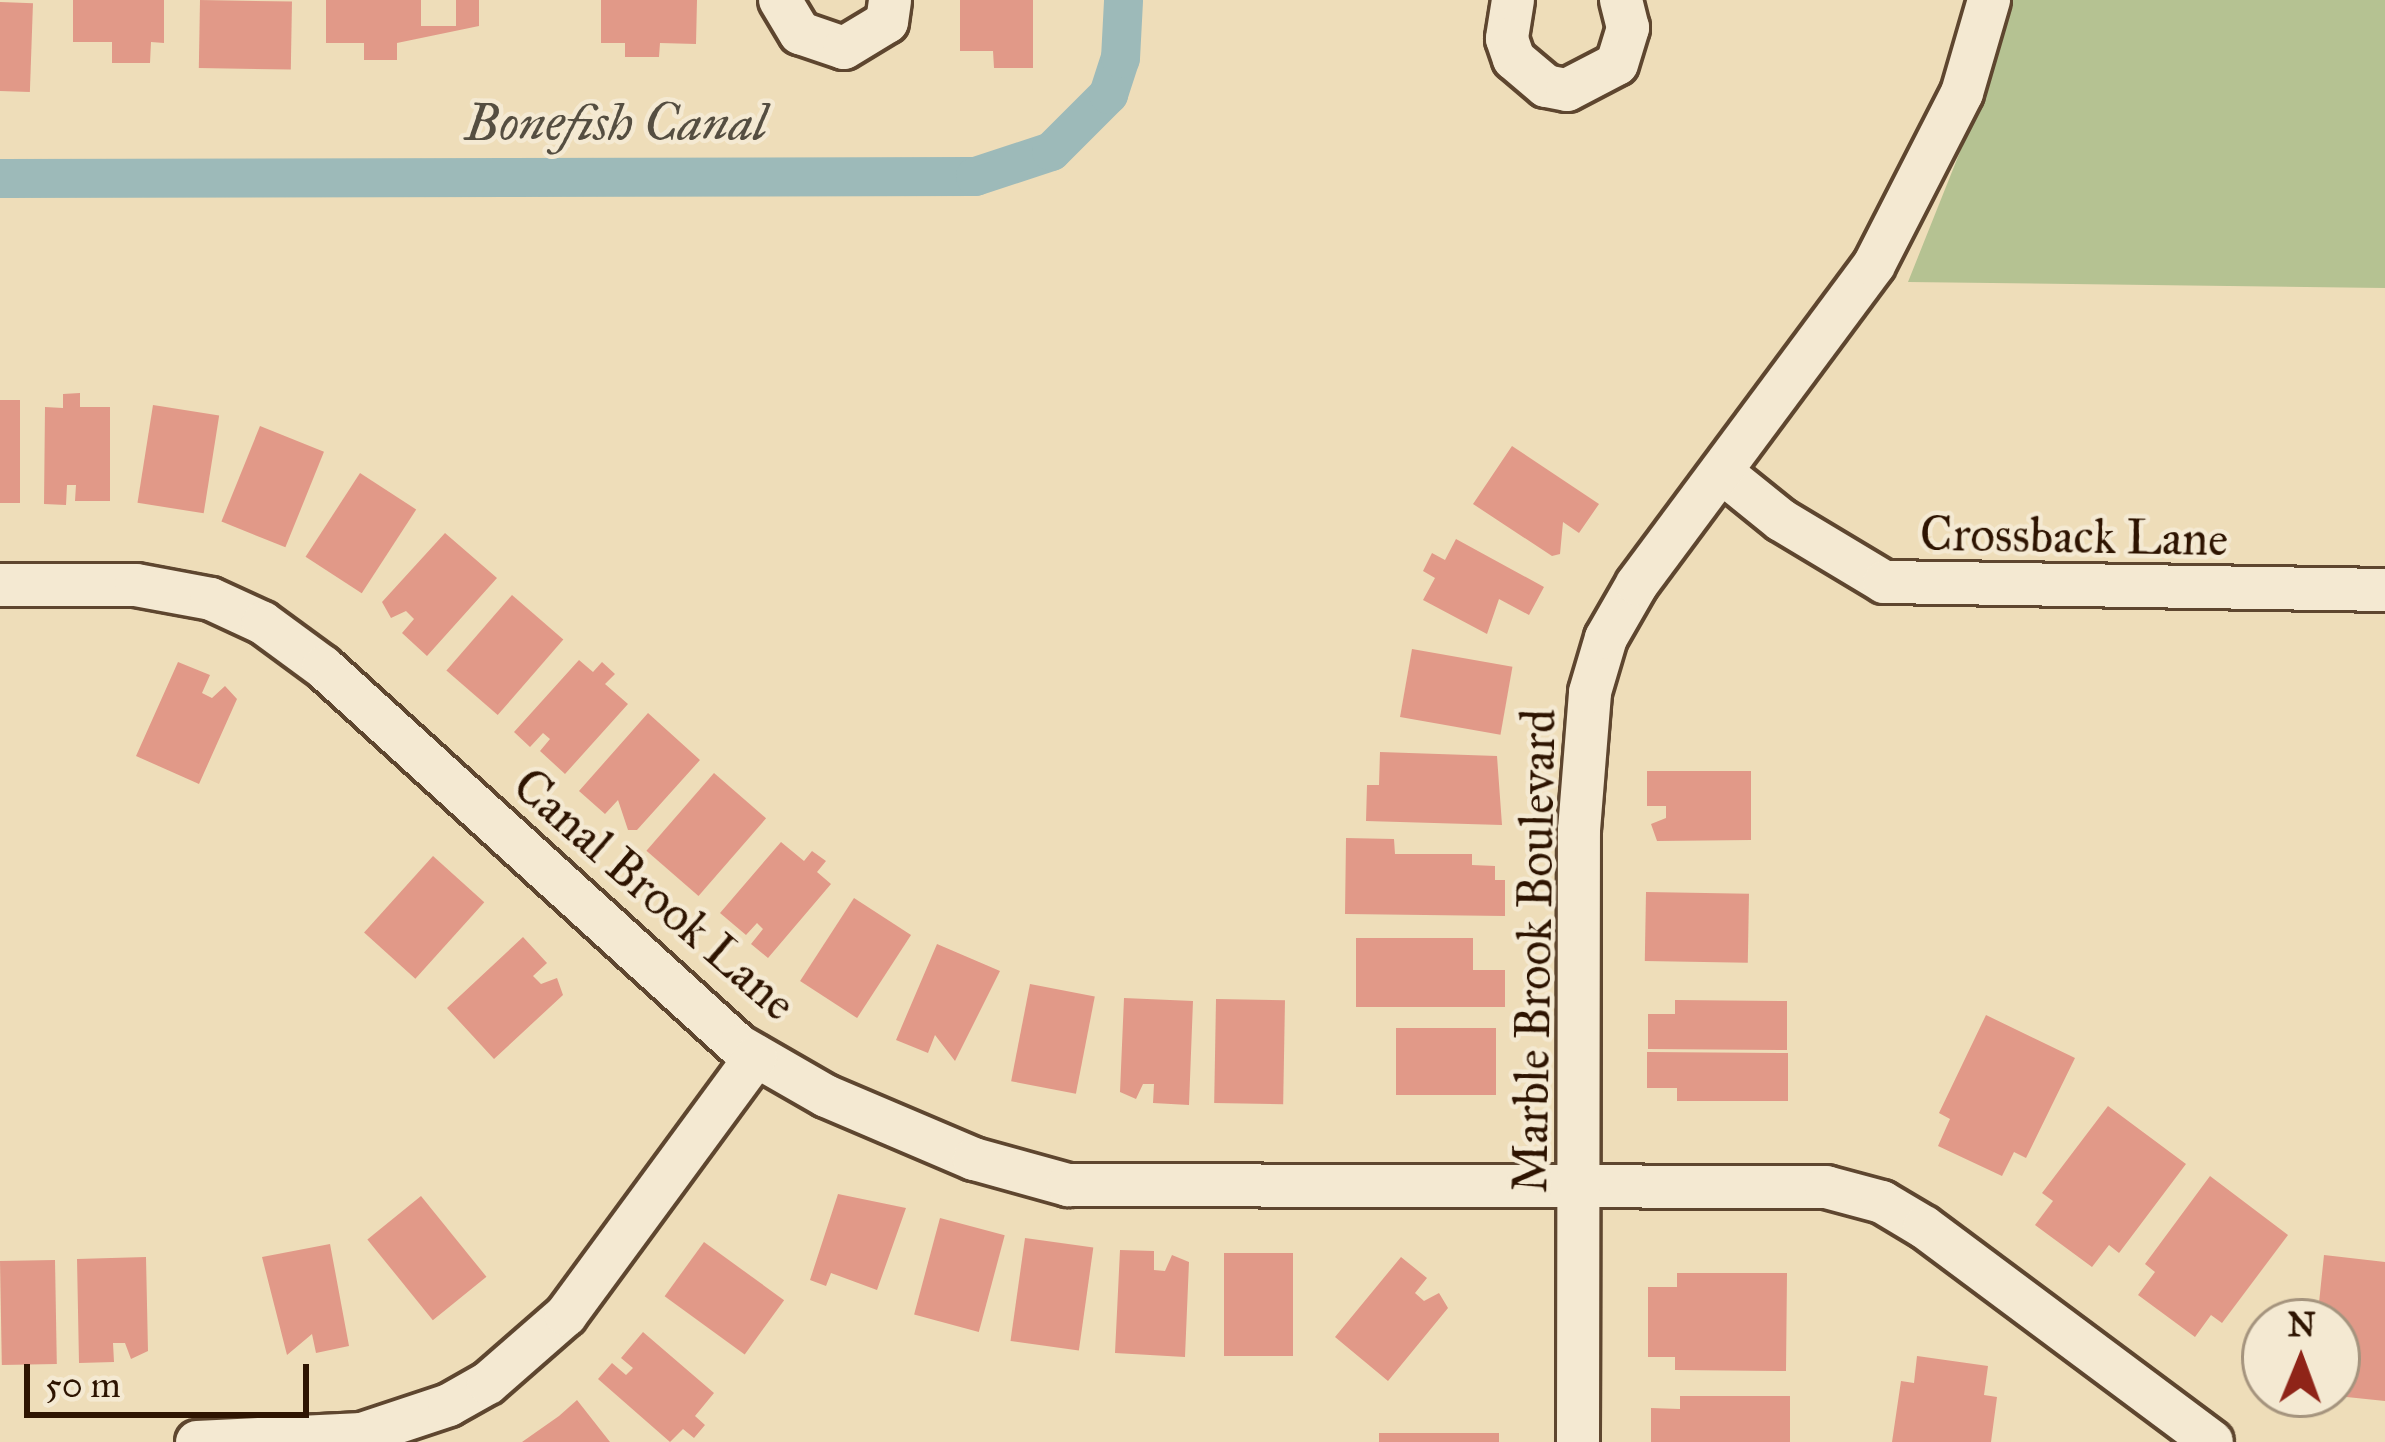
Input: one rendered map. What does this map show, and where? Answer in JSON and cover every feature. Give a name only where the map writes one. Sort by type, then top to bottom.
[{"type":"street","points":[[781,0],[800,33],[844,48],[887,22],[890,0]]},
{"type":"street","points":[[1514,0],[1507,18],[1514,59],[1546,86],[1567,90],[1617,64],[1628,28],[1621,0]]},
{"type":"street","name":"Marble Brook Boulevard","points":[[1578,1442],[1587,709],[1606,638],[1637,584],[1724,474],[1874,265],[1962,93],[1989,0]]},
{"type":"street","name":"Crossback Lane","points":[[1724,474],[1781,520],[1884,582],[2385,590]]},
{"type":"street","name":"Canal Brook Lane","points":[[0,585],[136,585],[212,598],[262,623],[323,667],[756,1056],[902,1131],[1068,1185],[1826,1187],[1882,1202],[2212,1442]]},
{"type":"street","points":[[197,1442],[362,1434],[449,1405],[488,1383],[566,1315],[756,1056]]},
{"type":"green space","points":[[2003,0],[2385,0],[2385,288],[1908,282],[1987,84]]},
{"type":"building","points":[[73,0],[164,0],[164,43],[151,42],[150,63],[112,63],[112,42],[73,42]]},
{"type":"building","points":[[200,0],[292,2],[291,70],[199,68]]},
{"type":"building","points":[[326,0],[421,0],[421,26],[456,26],[456,0],[479,0],[479,26],[397,43],[397,60],[364,60],[364,43],[326,43]]},
{"type":"building","points":[[601,0],[697,0],[696,44],[660,43],[659,57],[625,57],[625,43],[601,43]]},
{"type":"building","points":[[960,0],[1033,0],[1033,68],[994,68],[993,51],[960,51]]},
{"type":"building","points":[[0,2],[33,3],[30,92],[0,91]]},
{"type":"building","points":[[80,393],[80,407],[110,407],[110,501],[75,501],[76,485],[67,485],[66,505],[44,504],[45,407],[63,408],[63,394]]},
{"type":"building","points":[[0,400],[20,400],[20,503],[0,503]]},
{"type":"building","points":[[153,405],[219,415],[204,513],[138,503]]},
{"type":"building","points":[[260,426],[324,452],[285,547],[221,521]]},
{"type":"building","points":[[1512,446],[1599,504],[1579,533],[1563,522],[1560,554],[1552,556],[1473,504]]},
{"type":"building","points":[[360,473],[416,509],[362,593],[306,557]]},
{"type":"building","points":[[445,533],[497,578],[427,656],[402,633],[414,619],[406,611],[391,618],[382,602]]},
{"type":"building","points":[[1456,539],[1544,587],[1529,615],[1499,599],[1487,634],[1423,600],[1435,578],[1423,571],[1432,553],[1445,560]]},
{"type":"building","points":[[512,595],[563,640],[498,715],[446,670]]},
{"type":"building","points":[[1412,649],[1512,667],[1500,735],[1400,717]]},
{"type":"building","points":[[579,660],[593,672],[602,662],[615,674],[605,684],[628,704],[565,774],[540,751],[550,739],[543,733],[530,747],[514,732]]},
{"type":"building","points":[[178,662],[210,675],[202,693],[212,698],[225,686],[237,699],[199,784],[136,756]]},
{"type":"building","points":[[648,713],[700,760],[637,830],[628,830],[618,800],[605,814],[579,791]]},
{"type":"building","points":[[1380,752],[1497,756],[1502,825],[1366,821],[1367,785],[1379,785]]},
{"type":"building","points":[[1647,771],[1751,771],[1751,840],[1657,841],[1651,824],[1666,818],[1666,806],[1647,806]]},
{"type":"building","points":[[714,773],[766,818],[699,896],[646,851]]},
{"type":"building","points":[[1346,838],[1394,839],[1395,854],[1472,854],[1472,865],[1495,866],[1495,880],[1505,880],[1505,916],[1345,914]]},
{"type":"building","points":[[781,842],[804,861],[812,851],[826,861],[817,872],[831,884],[768,958],[751,944],[763,929],[757,923],[746,935],[720,913]]},
{"type":"building","points":[[433,856],[484,902],[415,979],[364,933]]},
{"type":"building","points":[[1646,892],[1749,894],[1748,963],[1645,961]]},
{"type":"building","points":[[854,898],[911,935],[857,1018],[800,981]]},
{"type":"building","points":[[523,937],[547,963],[533,976],[541,984],[557,978],[563,995],[494,1059],[447,1008]]},
{"type":"building","points":[[1356,938],[1473,938],[1473,970],[1505,970],[1505,1007],[1356,1007]]},
{"type":"building","points":[[937,944],[1000,971],[955,1061],[935,1035],[928,1053],[896,1040]]},
{"type":"building","points":[[1030,984],[1095,997],[1076,1094],[1011,1081]]},
{"type":"building","points":[[1124,998],[1193,1001],[1189,1105],[1153,1103],[1154,1084],[1143,1084],[1136,1099],[1120,1092]]},
{"type":"building","points":[[1216,999],[1285,1000],[1283,1104],[1214,1103]]},
{"type":"building","points":[[1675,1000],[1787,1001],[1787,1050],[1648,1049],[1648,1014],[1675,1014]]},
{"type":"building","points":[[1986,1015],[2075,1058],[2026,1158],[2014,1152],[2002,1176],[1938,1146],[1950,1119],[1939,1113]]},
{"type":"building","points":[[1396,1028],[1496,1028],[1496,1095],[1396,1095]]},
{"type":"building","points":[[1647,1052],[1788,1053],[1788,1101],[1677,1101],[1677,1088],[1647,1088]]},
{"type":"building","points":[[2108,1106],[2186,1164],[2119,1253],[2109,1245],[2092,1267],[2035,1225],[2053,1201],[2042,1193]]},
{"type":"building","points":[[2210,1176],[2288,1235],[2222,1323],[2211,1315],[2195,1337],[2138,1295],[2155,1272],[2145,1264]]},
{"type":"building","points":[[838,1194],[906,1208],[877,1290],[831,1273],[826,1286],[810,1280]]},
{"type":"building","points":[[421,1196],[486,1277],[433,1320],[367,1239]]},
{"type":"building","points":[[940,1218],[1005,1235],[979,1332],[914,1315]]},
{"type":"building","points":[[1025,1238],[1093,1248],[1079,1351],[1011,1341]]},
{"type":"building","points":[[704,1242],[784,1300],[745,1354],[665,1296]]},
{"type":"building","points":[[330,1244],[349,1346],[316,1353],[312,1334],[287,1355],[262,1257]]},
{"type":"building","points":[[1120,1250],[1154,1251],[1154,1270],[1165,1271],[1172,1255],[1189,1262],[1185,1357],[1115,1353]]},
{"type":"building","points":[[1224,1253],[1293,1253],[1293,1356],[1224,1356]]},
{"type":"building","points":[[2324,1255],[2385,1262],[2385,1401],[2361,1398],[2361,1298],[2320,1298]]},
{"type":"building","points":[[146,1257],[148,1351],[131,1359],[125,1343],[113,1343],[114,1362],[79,1363],[77,1259]]},
{"type":"building","points":[[1401,1257],[1427,1278],[1415,1293],[1424,1301],[1439,1293],[1448,1308],[1388,1381],[1335,1337]]},
{"type":"building","points":[[55,1260],[57,1364],[2,1365],[0,1261]]},
{"type":"building","points":[[1677,1273],[1787,1273],[1786,1371],[1675,1370],[1675,1357],[1648,1357],[1648,1287],[1677,1287]]},
{"type":"building","points":[[643,1332],[714,1393],[695,1416],[705,1425],[694,1438],[683,1429],[670,1442],[598,1379],[612,1363],[626,1375],[633,1368],[621,1358]]},
{"type":"building","points":[[1917,1356],[1988,1366],[1984,1395],[1997,1397],[1991,1442],[1892,1442],[1901,1381],[1914,1383]]},
{"type":"building","points":[[1680,1396],[1790,1396],[1790,1442],[1651,1442],[1651,1408],[1680,1409]]},
{"type":"building","points":[[577,1400],[610,1442],[522,1442],[559,1416]]},
{"type":"building","points":[[1379,1433],[1499,1433],[1499,1442],[1379,1442]]},
{"type":"waterway","name":"Bonefish Canal","points":[[0,178],[975,176],[1051,151],[1108,94],[1120,58],[1123,0]]}]
